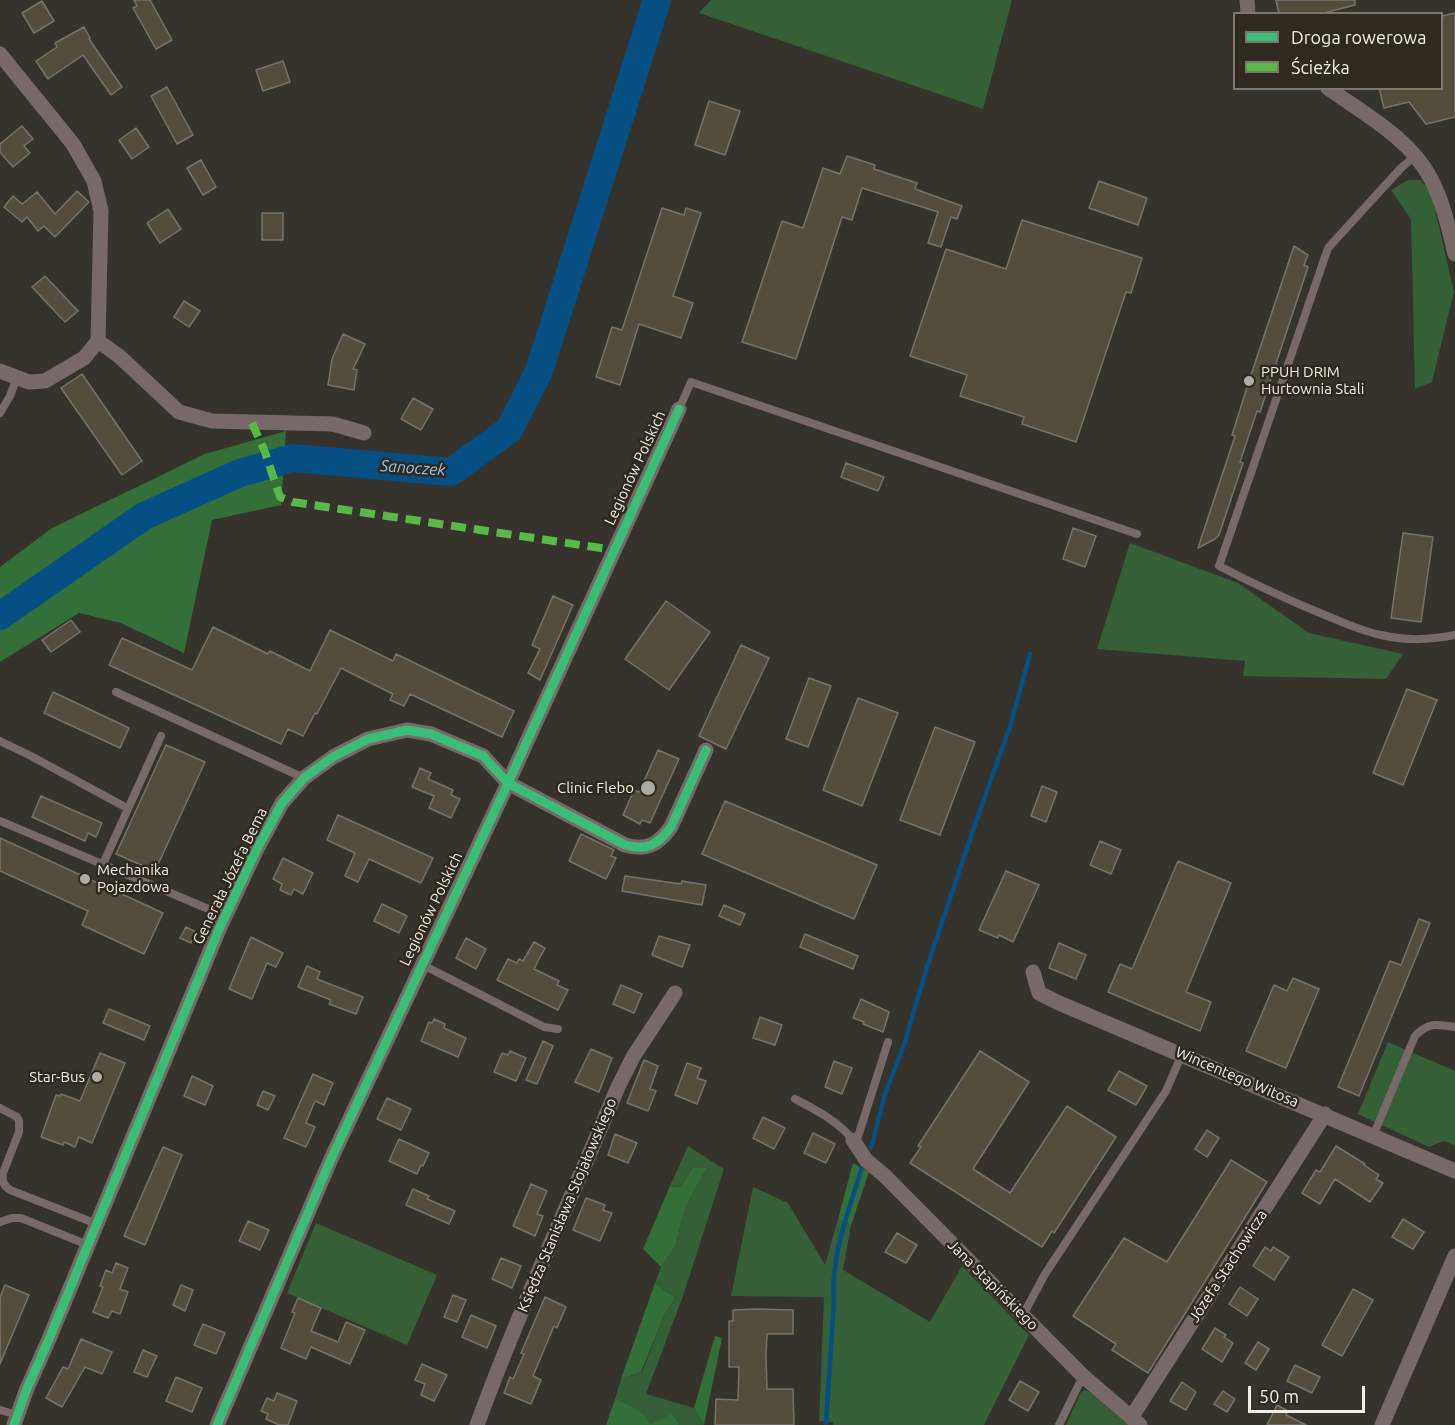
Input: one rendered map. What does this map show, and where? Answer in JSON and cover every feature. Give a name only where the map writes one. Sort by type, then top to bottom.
[{"type":"street","points":[[0,54],[73,144],[94,180],[101,212],[98,341],[84,358],[45,381],[29,382],[0,371]]},
{"type":"street","points":[[1331,90],[1406,146],[1431,177],[1455,254]]},
{"type":"street","points":[[98,341],[119,356],[179,412],[212,421],[333,424],[364,433]]},
{"type":"street","name":"Legionów Polskich","points":[[217,1425],[331,1159],[508,783],[679,409]]},
{"type":"street","name":"Generała Józefa Bema","points":[[16,1420],[26,1391],[225,916],[282,803],[303,778],[333,757],[368,739],[407,730],[431,734],[483,756],[508,783],[625,845],[635,848],[656,844],[671,827],[706,750]]},
{"type":"street","name":"Wincentego Witosa","points":[[1033,972],[1039,993],[1059,1003],[1455,1171]]},
{"type":"street","name":"Księdza Stanisława Stojałowskiego","points":[[477,1425],[530,1291],[618,1087],[633,1057],[675,993]]},
{"type":"street","name":"Józefa Stachowicza","points":[[1135,1421],[1325,1114]]},
{"type":"street","name":"Jana Stapińskiego","points":[[854,1142],[866,1160],[885,1176],[1083,1376],[1135,1421]]},
{"type":"street","points":[[1382,1425],[1455,1258]]},
{"type":"lane","points":[[1415,156],[1401,168],[1328,248],[1219,566],[1313,610],[1381,635],[1410,639],[1436,639],[1455,635]]},
{"type":"lane","points":[[0,413],[17,377]]},
{"type":"lane","points":[[679,409],[691,382],[1137,534]]},
{"type":"lane","points":[[116,692],[303,778]]},
{"type":"lane","points":[[103,864],[160,736]]},
{"type":"lane","points":[[0,741],[127,808]]},
{"type":"lane","points":[[0,821],[225,916]]},
{"type":"lane","points":[[421,964],[544,1027],[558,1029]]},
{"type":"lane","points":[[1373,1136],[1414,1036],[1424,1027],[1435,1024],[1455,1027]]},
{"type":"lane","points":[[854,1142],[888,1042]]},
{"type":"lane","points":[[1023,1315],[1045,1274],[1166,1091],[1182,1054]]},
{"type":"lane","points":[[795,1100],[844,1128],[854,1142]]},
{"type":"lane","points":[[0,1108],[11,1113],[19,1121],[19,1132],[3,1173],[2,1180],[5,1187],[97,1224]]},
{"type":"lane","points":[[0,1222],[21,1218],[88,1245]]},
{"type":"lane","points":[[1059,1425],[1083,1376]]},
{"type":"lane","points":[[0,1410],[16,1420]]},
{"type":"green space","points":[[711,0],[1012,0],[983,109],[699,13]]},
{"type":"green space","points":[[1408,180],[1420,180],[1431,192],[1454,292],[1432,382],[1415,389],[1411,219],[1391,190]]},
{"type":"green space","points":[[286,431],[281,505],[212,520],[184,653],[121,623],[79,613],[0,662],[0,567],[52,528],[205,454]]},
{"type":"green space","points":[[1130,543],[1238,583],[1309,633],[1403,654],[1386,679],[1243,676],[1245,661],[1097,649]]},
{"type":"green space","points":[[1388,1042],[1455,1071],[1455,1146],[1444,1141],[1429,1147],[1358,1114]]},
{"type":"green space","points":[[688,1146],[724,1169],[683,1296],[646,1394],[694,1408],[704,1425],[678,1425],[679,1421],[672,1415],[650,1424],[615,1399],[621,1379],[642,1372],[666,1312],[675,1298],[655,1283],[661,1267],[675,1247],[686,1206],[707,1168],[681,1187],[670,1186]]},
{"type":"green space","points":[[853,1163],[869,1172],[851,1225],[838,1219]]},
{"type":"green space","points":[[693,1168],[707,1168],[686,1206],[675,1247],[661,1267],[643,1249],[670,1186],[681,1187]]},
{"type":"green space","points":[[753,1187],[788,1203],[825,1265],[838,1219],[851,1225],[843,1270],[930,1322],[962,1266],[1029,1335],[984,1425],[833,1425],[833,1422],[819,1421],[824,1297],[731,1296]]},
{"type":"green space","points":[[316,1223],[437,1275],[407,1345],[287,1293]]},
{"type":"green space","points":[[655,1283],[675,1298],[666,1312],[641,1372],[621,1379]]},
{"type":"green space","points":[[715,1336],[722,1338],[704,1425],[694,1408]]},
{"type":"green space","points":[[1085,1390],[1128,1425],[1066,1425],[1081,1392]]},
{"type":"green space","points":[[615,1399],[640,1412],[650,1424],[672,1414],[679,1422],[678,1425],[606,1425]]},
{"type":"building","points":[[134,0],[150,0],[172,40],[156,49],[133,8],[137,6]]},
{"type":"building","points":[[1276,0],[1355,0],[1355,5],[1328,12],[1279,12]]},
{"type":"building","points":[[42,1],[54,21],[34,33],[22,13]]},
{"type":"building","points":[[1455,13],[1455,117],[1426,124],[1409,102],[1384,108],[1380,90],[1443,90],[1443,16]]},
{"type":"building","points":[[84,27],[89,39],[122,87],[111,95],[83,55],[48,79],[36,61],[57,47],[55,43]]},
{"type":"building","points":[[283,61],[290,82],[263,91],[256,70]]},
{"type":"building","points":[[167,87],[193,135],[177,144],[151,96]]},
{"type":"building","points":[[709,101],[740,111],[725,155],[695,145]]},
{"type":"building","points":[[22,126],[33,139],[24,146],[30,153],[13,167],[0,152],[0,144]]},
{"type":"building","points":[[136,128],[149,147],[132,159],[119,140]]},
{"type":"building","points":[[847,156],[875,165],[874,169],[917,183],[915,189],[962,206],[957,219],[951,217],[941,247],[928,243],[938,212],[862,188],[852,220],[842,217],[796,359],[742,342],[782,221],[803,228],[823,168],[840,174]]},
{"type":"building","points":[[201,160],[216,187],[203,195],[187,168]]},
{"type":"building","points":[[1099,181],[1147,198],[1138,225],[1089,208]]},
{"type":"building","points":[[77,191],[89,202],[55,237],[44,226],[38,231],[27,217],[22,222],[4,207],[13,196],[22,204],[37,192],[55,214]]},
{"type":"building","points":[[662,208],[684,215],[686,208],[701,213],[673,296],[693,303],[681,338],[639,324],[620,385],[596,377],[612,327],[622,330]]},
{"type":"building","points":[[168,209],[181,229],[160,243],[147,223]]},
{"type":"building","points":[[262,213],[283,213],[283,240],[262,240]]},
{"type":"building","points":[[1022,220],[1142,258],[1131,293],[1126,292],[1076,442],[1022,424],[1024,417],[960,396],[967,375],[910,356],[946,249],[1006,269]]},
{"type":"building","points":[[1294,246],[1308,255],[1304,265],[1308,267],[1260,412],[1257,411],[1240,462],[1243,463],[1219,535],[1198,548],[1235,436],[1232,435],[1249,381]]},
{"type":"building","points":[[45,276],[78,311],[65,322],[32,287]]},
{"type":"building","points":[[184,301],[200,311],[189,327],[174,317]]},
{"type":"building","points":[[343,334],[365,344],[353,369],[357,370],[354,390],[328,385],[332,359]]},
{"type":"building","points":[[82,374],[142,461],[122,475],[61,388]]},
{"type":"building","points":[[413,398],[433,409],[421,430],[401,419]]},
{"type":"building","points":[[846,463],[884,477],[878,491],[841,477]]},
{"type":"building","points":[[1073,528],[1096,536],[1085,567],[1063,559]]},
{"type":"building","points":[[1403,533],[1433,537],[1421,622],[1391,618]]},
{"type":"building","points":[[553,596],[573,605],[540,680],[528,673],[540,649],[532,645]]},
{"type":"building","points":[[666,601],[710,632],[669,690],[625,659]]},
{"type":"building","points":[[71,620],[80,632],[51,652],[42,640]]},
{"type":"building","points":[[213,627],[268,654],[270,651],[310,671],[330,630],[393,661],[396,654],[514,711],[502,737],[410,694],[404,706],[390,700],[393,694],[341,668],[303,736],[288,729],[281,744],[109,665],[122,638],[192,670]]},
{"type":"building","points":[[741,645],[769,658],[726,749],[699,736]]},
{"type":"building","points":[[809,678],[831,686],[808,747],[786,739]]},
{"type":"building","points":[[1407,689],[1437,700],[1403,785],[1373,773]]},
{"type":"building","points":[[53,692],[129,728],[120,748],[44,713]]},
{"type":"building","points":[[858,698],[898,713],[862,806],[823,790]]},
{"type":"building","points":[[935,727],[975,742],[940,835],[900,820]]},
{"type":"building","points":[[166,745],[205,762],[155,871],[116,854]]},
{"type":"building","points":[[658,750],[679,759],[650,823],[642,820],[640,824],[623,815],[634,790],[639,792]]},
{"type":"building","points":[[420,768],[431,773],[428,779],[453,790],[451,795],[460,799],[451,818],[429,808],[434,796],[412,787]]},
{"type":"building","points":[[1042,786],[1057,792],[1046,822],[1031,816]]},
{"type":"building","points":[[41,796],[102,823],[96,837],[88,833],[85,841],[32,817]]},
{"type":"building","points":[[725,801],[877,865],[854,919],[702,854]]},
{"type":"building","points":[[338,815],[433,858],[421,883],[369,859],[358,882],[345,876],[355,853],[327,840]]},
{"type":"building","points":[[581,834],[614,850],[611,856],[616,858],[606,879],[569,861]]},
{"type":"building","points":[[0,838],[163,913],[144,954],[82,925],[88,911],[0,871]]},
{"type":"building","points":[[1100,841],[1121,850],[1111,874],[1090,865]]},
{"type":"building","points":[[283,858],[313,873],[303,894],[294,889],[291,895],[280,890],[282,884],[273,879]]},
{"type":"building","points":[[1178,861],[1231,883],[1186,992],[1211,1002],[1200,1031],[1108,992],[1120,964],[1132,969]]},
{"type":"building","points":[[1006,871],[1039,885],[1013,942],[999,935],[998,938],[979,930]]},
{"type":"building","points":[[625,876],[706,885],[702,905],[622,891]]},
{"type":"building","points":[[382,904],[407,916],[399,933],[374,921]]},
{"type":"building","points":[[724,905],[745,914],[740,925],[719,916]]},
{"type":"building","points":[[1419,919],[1430,923],[1359,1096],[1338,1087],[1390,961],[1401,965]]},
{"type":"building","points":[[186,927],[196,932],[191,943],[180,938]]},
{"type":"building","points":[[805,934],[858,956],[853,969],[800,947]]},
{"type":"building","points":[[659,936],[690,945],[682,967],[652,955]]},
{"type":"building","points":[[251,937],[283,953],[276,967],[267,963],[252,999],[229,989]]},
{"type":"building","points":[[466,938],[486,949],[476,969],[456,958]]},
{"type":"building","points":[[534,942],[545,948],[534,969],[559,981],[557,985],[568,990],[558,1010],[497,980],[508,959],[517,963],[519,959],[523,961]]},
{"type":"building","points":[[1059,943],[1086,955],[1076,979],[1049,968]]},
{"type":"building","points":[[307,966],[320,972],[317,979],[363,997],[356,1014],[329,1004],[331,1000],[298,987]]},
{"type":"building","points":[[1293,978],[1319,989],[1286,1068],[1246,1051],[1274,985],[1287,991]]},
{"type":"building","points":[[621,985],[642,994],[634,1013],[613,1004]]},
{"type":"building","points":[[861,999],[889,1012],[883,1032],[853,1018]]},
{"type":"building","points":[[109,1009],[150,1026],[144,1040],[103,1023]]},
{"type":"building","points":[[760,1017],[782,1025],[775,1045],[753,1038]]},
{"type":"building","points":[[434,1019],[445,1024],[444,1028],[466,1038],[458,1057],[421,1041],[429,1022],[432,1023]]},
{"type":"building","points":[[543,1041],[553,1046],[537,1084],[526,1080]]},
{"type":"building","points":[[591,1049],[612,1058],[599,1092],[575,1082]]},
{"type":"building","points":[[510,1051],[526,1058],[516,1081],[494,1072],[502,1053],[508,1055]]},
{"type":"building","points":[[980,1051],[1029,1082],[973,1169],[1010,1193],[1067,1106],[1116,1137],[1054,1233],[1052,1231],[1042,1247],[910,1163],[921,1147],[918,1146]]},
{"type":"building","points":[[100,1053],[125,1063],[92,1143],[79,1137],[75,1147],[41,1137],[56,1095],[61,1094],[80,1101]]},
{"type":"building","points":[[644,1060],[658,1066],[650,1089],[656,1091],[648,1111],[627,1103]]},
{"type":"building","points":[[834,1061],[852,1068],[842,1094],[825,1087]]},
{"type":"building","points":[[687,1063],[701,1068],[697,1078],[706,1081],[697,1104],[675,1095]]},
{"type":"building","points":[[1119,1071],[1147,1086],[1136,1105],[1108,1090]]},
{"type":"building","points":[[313,1074],[333,1083],[324,1105],[315,1101],[306,1123],[315,1127],[306,1147],[284,1138]]},
{"type":"building","points":[[192,1076],[213,1086],[205,1105],[184,1096]]},
{"type":"building","points":[[263,1091],[275,1096],[268,1110],[257,1105]]},
{"type":"building","points":[[387,1098],[411,1109],[401,1130],[377,1119]]},
{"type":"building","points":[[763,1117],[785,1128],[774,1149],[753,1138]]},
{"type":"building","points":[[1207,1130],[1219,1138],[1207,1157],[1195,1149]]},
{"type":"building","points":[[813,1133],[835,1144],[826,1163],[804,1153]]},
{"type":"building","points":[[615,1134],[637,1143],[628,1163],[608,1155]]},
{"type":"building","points":[[399,1139],[429,1153],[417,1174],[389,1161]]},
{"type":"building","points":[[1336,1146],[1379,1175],[1376,1179],[1383,1183],[1370,1202],[1335,1179],[1320,1204],[1302,1193],[1316,1170],[1320,1172]]},
{"type":"building","points":[[163,1147],[182,1155],[145,1245],[124,1236]]},
{"type":"building","points":[[1231,1160],[1267,1182],[1148,1373],[1112,1350],[1116,1344],[1073,1316],[1124,1238],[1167,1262]]},
{"type":"building","points":[[531,1184],[547,1191],[537,1214],[543,1216],[535,1236],[513,1226]]},
{"type":"building","points":[[413,1189],[429,1196],[427,1199],[455,1211],[449,1224],[406,1205]]},
{"type":"building","points":[[586,1198],[605,1205],[603,1210],[612,1213],[600,1241],[573,1230]]},
{"type":"building","points":[[1403,1219],[1424,1232],[1413,1249],[1392,1237]]},
{"type":"building","points":[[248,1221],[269,1230],[260,1250],[239,1241]]},
{"type":"building","points":[[897,1233],[917,1245],[906,1263],[885,1252]]},
{"type":"building","points":[[1265,1247],[1271,1251],[1273,1247],[1289,1257],[1274,1280],[1253,1266]]},
{"type":"building","points":[[501,1258],[521,1266],[512,1288],[492,1279]]},
{"type":"building","points":[[116,1263],[128,1268],[120,1289],[128,1292],[120,1314],[112,1311],[108,1318],[93,1312],[103,1287],[100,1286],[106,1270],[112,1273]]},
{"type":"building","points":[[5,1285],[29,1295],[0,1364],[0,1297]]},
{"type":"building","points":[[181,1285],[193,1290],[185,1311],[173,1305]]},
{"type":"building","points":[[1240,1287],[1258,1299],[1247,1316],[1229,1304]]},
{"type":"building","points":[[1353,1289],[1373,1300],[1342,1356],[1322,1345]]},
{"type":"building","points":[[453,1295],[466,1300],[457,1322],[444,1317]]},
{"type":"building","points":[[545,1297],[566,1307],[557,1328],[554,1326],[533,1376],[541,1380],[531,1404],[504,1393],[510,1377],[513,1379],[524,1354],[521,1353]]},
{"type":"building","points":[[298,1298],[321,1308],[311,1331],[338,1342],[346,1322],[365,1330],[350,1364],[311,1347],[306,1359],[281,1348],[295,1313],[292,1312]]},
{"type":"building","points":[[733,1310],[793,1310],[793,1334],[767,1334],[766,1356],[767,1389],[793,1389],[794,1425],[715,1425],[716,1399],[738,1400],[739,1367],[729,1367],[729,1321],[733,1321]]},
{"type":"building","points":[[471,1315],[496,1326],[487,1348],[462,1337]]},
{"type":"building","points":[[203,1324],[225,1333],[216,1354],[194,1345]]},
{"type":"building","points":[[1215,1328],[1233,1343],[1222,1362],[1202,1349]]},
{"type":"building","points":[[81,1339],[112,1352],[102,1374],[85,1367],[62,1407],[46,1398],[63,1367],[68,1369]]},
{"type":"building","points":[[1258,1342],[1269,1349],[1256,1370],[1245,1363]]},
{"type":"building","points":[[143,1350],[157,1356],[147,1377],[134,1372]]},
{"type":"building","points":[[422,1364],[447,1375],[434,1401],[421,1395],[425,1384],[415,1380]]},
{"type":"building","points":[[1295,1365],[1320,1377],[1312,1393],[1287,1381]]},
{"type":"building","points":[[176,1377],[202,1388],[192,1412],[166,1401]]},
{"type":"building","points":[[1020,1381],[1039,1392],[1028,1411],[1009,1400]]},
{"type":"building","points":[[1182,1382],[1196,1392],[1186,1410],[1170,1401]]},
{"type":"building","points":[[1223,1391],[1235,1399],[1227,1412],[1214,1404]]},
{"type":"building","points":[[277,1393],[297,1401],[288,1425],[279,1425],[266,1419],[268,1414],[261,1411],[267,1398],[274,1401]]},
{"type":"building","points":[[1277,1405],[1288,1411],[1286,1415],[1306,1425],[1267,1425]]},
{"type":"waterway","name":"Sanoczek","points":[[0,616],[144,516],[240,473],[293,458],[451,472],[509,430],[539,371],[657,0]]},
{"type":"waterway","points":[[871,1148],[885,1094],[904,1045],[927,967],[1010,727],[1030,654]]},
{"type":"waterway","points":[[826,1423],[835,1268],[842,1234],[862,1167]]},
{"type":"marked path","points":[[252,423],[265,452],[280,497],[293,502],[614,550]]},
{"type":"cycle path","points":[[217,1425],[331,1159],[508,783],[679,409]]},
{"type":"cycle path","points":[[14,1425],[26,1391],[220,927],[282,803],[304,778],[333,757],[368,739],[407,730],[431,734],[483,756],[508,783],[625,845],[645,847],[656,842],[671,827],[706,750]]},
{"type":"place","name":"PPUH DRIM Hurtownia Stali","points":[[1249,381]]},
{"type":"place","name":"Clinic Flebo","points":[[648,788]]},
{"type":"place","name":"Mechanika Pojazdowa","points":[[85,879]]},
{"type":"place","name":"Star-Bus","points":[[97,1077]]}]
